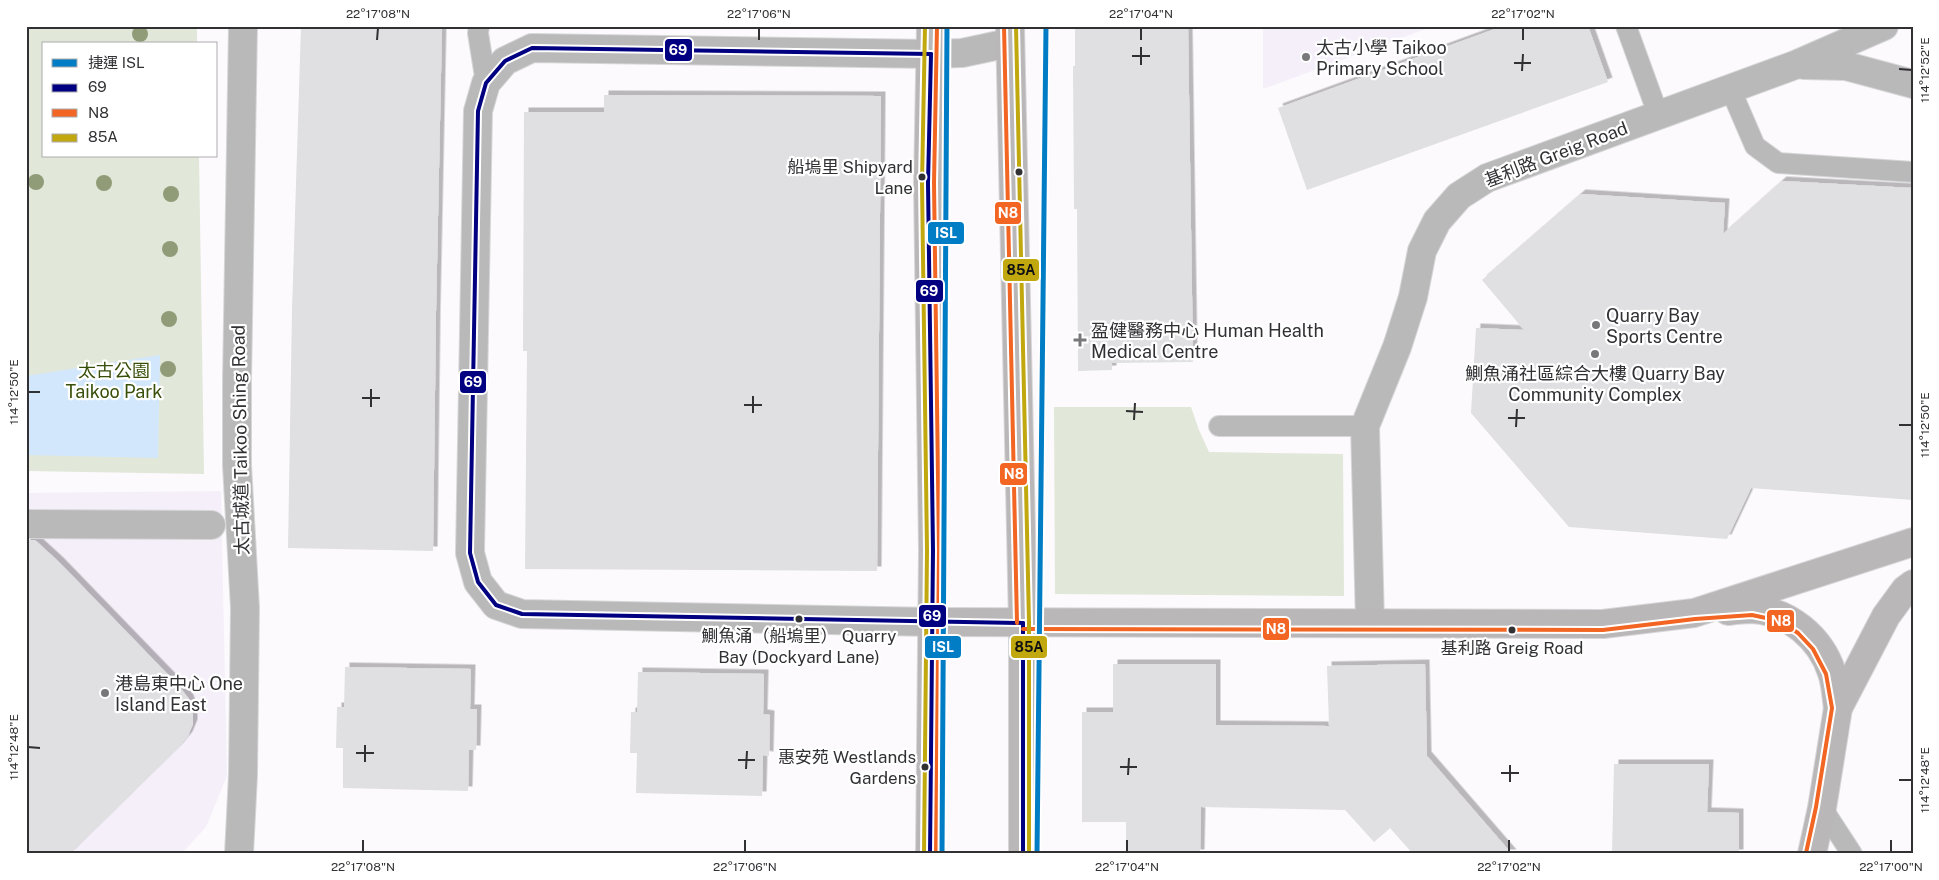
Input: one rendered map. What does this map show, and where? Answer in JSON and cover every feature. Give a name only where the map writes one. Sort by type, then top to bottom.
[{"type":"main road","points":[[930,854],[933,622],[928,182],[931,26]]},
{"type":"main road","points":[[1010,35],[1023,623],[1022,854]]},
{"type":"main road","points":[[1694,613],[1913,542]]},
{"type":"main road","points":[[1812,854],[1822,808],[1838,708],[1886,616],[1905,590],[1913,584]]},
{"type":"main road","points":[[933,622],[1603,624],[1694,613],[1752,609],[1782,615],[1802,628],[1818,645],[1832,672],[1838,708]]},
{"type":"street","name":"太古城道 Taikoo Shing Road","points":[[239,854],[243,775],[245,608],[237,465],[243,26]]},
{"type":"street","name":"基利路 Greig Road","points":[[1370,623],[1365,426],[1397,348],[1413,297],[1422,251],[1436,222],[1459,196],[1487,178],[1795,65],[1884,26]]},
{"type":"street","points":[[933,622],[522,614],[496,605],[478,582],[470,553],[478,111],[486,83],[504,61],[532,48],[931,54],[962,53],[1010,35]]},
{"type":"street","name":"基利路 Greig Road","points":[[1795,65],[1846,66],[1913,84]]},
{"type":"street","points":[[26,524],[211,525]]},
{"type":"lane","points":[[479,26],[478,33],[486,83]]},
{"type":"lane","points":[[1626,26],[1658,114]]},
{"type":"lane","points":[[1730,88],[1755,146],[1778,163],[1913,172]]},
{"type":"lane","points":[[1219,426],[1365,426]]},
{"type":"lane","points":[[1822,808],[1852,854]]},
{"type":"shaded area","name":"太古小學 Taikoo Primary School","points":[[1263,26],[1434,26],[1263,89]]},
{"type":"shaded area","name":"港島東中心 One Island East","points":[[221,491],[227,776],[206,827],[181,854],[26,854],[26,493]]},
{"type":"green space","name":"太古公園 Taikoo Park","points":[[26,26],[197,26],[197,42],[42,42],[42,158],[199,158],[204,474],[26,471]]},
{"type":"green space","points":[[1054,407],[1191,407],[1209,452],[1343,454],[1344,596],[1055,594]]},
{"type":"water","points":[[160,355],[158,458],[26,455],[26,376]]},
{"type":"building","points":[[301,26],[442,26],[433,551],[288,548],[292,310]]},
{"type":"building","points":[[1075,26],[1188,26],[1193,362],[1112,363],[1112,370],[1078,371],[1077,209],[1074,209],[1073,66],[1075,66]]},
{"type":"building","points":[[1503,26],[1588,26],[1608,82],[1307,190],[1278,108]]},
{"type":"building","points":[[604,95],[881,96],[877,571],[525,569],[527,351],[523,351],[524,112],[604,112]]},
{"type":"building","points":[[1782,181],[1913,188],[1913,500],[1751,488],[1727,539],[1569,527],[1471,413],[1476,328],[1524,330],[1482,280],[1581,194],[1725,203],[1723,234]]},
{"type":"building","name":"港島東中心 One Island East","points":[[26,540],[35,540],[59,562],[179,686],[189,699],[193,712],[193,724],[188,736],[178,748],[70,854],[26,854]]},
{"type":"building","points":[[1113,664],[1216,664],[1216,725],[1329,726],[1327,666],[1425,664],[1427,756],[1512,854],[1413,854],[1390,828],[1374,842],[1345,810],[1201,807],[1200,854],[1126,854],[1126,822],[1082,822],[1082,712],[1113,712]]},
{"type":"building","points":[[345,667],[471,669],[470,709],[477,709],[476,750],[469,750],[468,791],[343,788],[343,748],[336,748],[337,707],[344,707]]},
{"type":"building","points":[[638,672],[764,674],[763,714],[770,715],[769,756],[763,755],[762,796],[636,793],[637,753],[630,753],[631,712],[637,712]]},
{"type":"building","points":[[1614,764],[1709,764],[1707,812],[1739,813],[1739,854],[1612,854]]},
{"type":"metro line","name":"ISL","points":[[942,854],[947,26]]},
{"type":"metro line","name":"ISL","points":[[1037,854],[1046,26]]},
{"type":"transit line","name":"85A","points":[[924,854],[927,550],[922,183],[925,26]]},
{"type":"transit line","name":"N8","points":[[936,854],[939,550],[934,183],[937,26]]},
{"type":"transit line","name":"N8","points":[[1004,26],[1017,623]]},
{"type":"transit line","name":"85A","points":[[1016,26],[1029,623],[1029,854]]},
{"type":"transit line","name":"69","points":[[931,54],[532,48],[505,61],[486,83],[478,111],[470,553],[478,582],[496,605],[522,614],[1023,623]]},
{"type":"transit line","name":"69","points":[[930,854],[933,550],[928,183],[931,54]]},
{"type":"transit line","name":"N8","points":[[1023,629],[1603,630],[1695,619],[1752,615],[1780,621],[1798,633],[1813,649],[1826,674],[1832,708],[1816,807],[1806,853]]},
{"type":"transit line","name":"69","points":[[1023,623],[1023,854]]},
{"type":"place","name":"太古小學 Taikoo Primary School","points":[[1306,57]]},
{"type":"place","name":"船塢里 Shipyard Lane","points":[[922,177]]},
{"type":"place","name":"Quarry Bay Sports Centre","points":[[1596,325]]},
{"type":"place","name":"盈健醫務中心 Human Health Medical Centre","points":[[1080,340]]},
{"type":"place","name":"鰂魚涌社區綜合大樓 Quarry Bay Community Complex","points":[[1595,354]]},
{"type":"place","name":"鰂魚涌（船塢里） Quarry Bay (Dockyard Lane)","points":[[799,619]]},
{"type":"place","name":"基利路 Greig Road","points":[[1512,630]]},
{"type":"place","name":"港島東中心 One Island East","points":[[105,693]]},
{"type":"place","name":"惠安苑 Westlands Gardens","points":[[925,767]]}]
